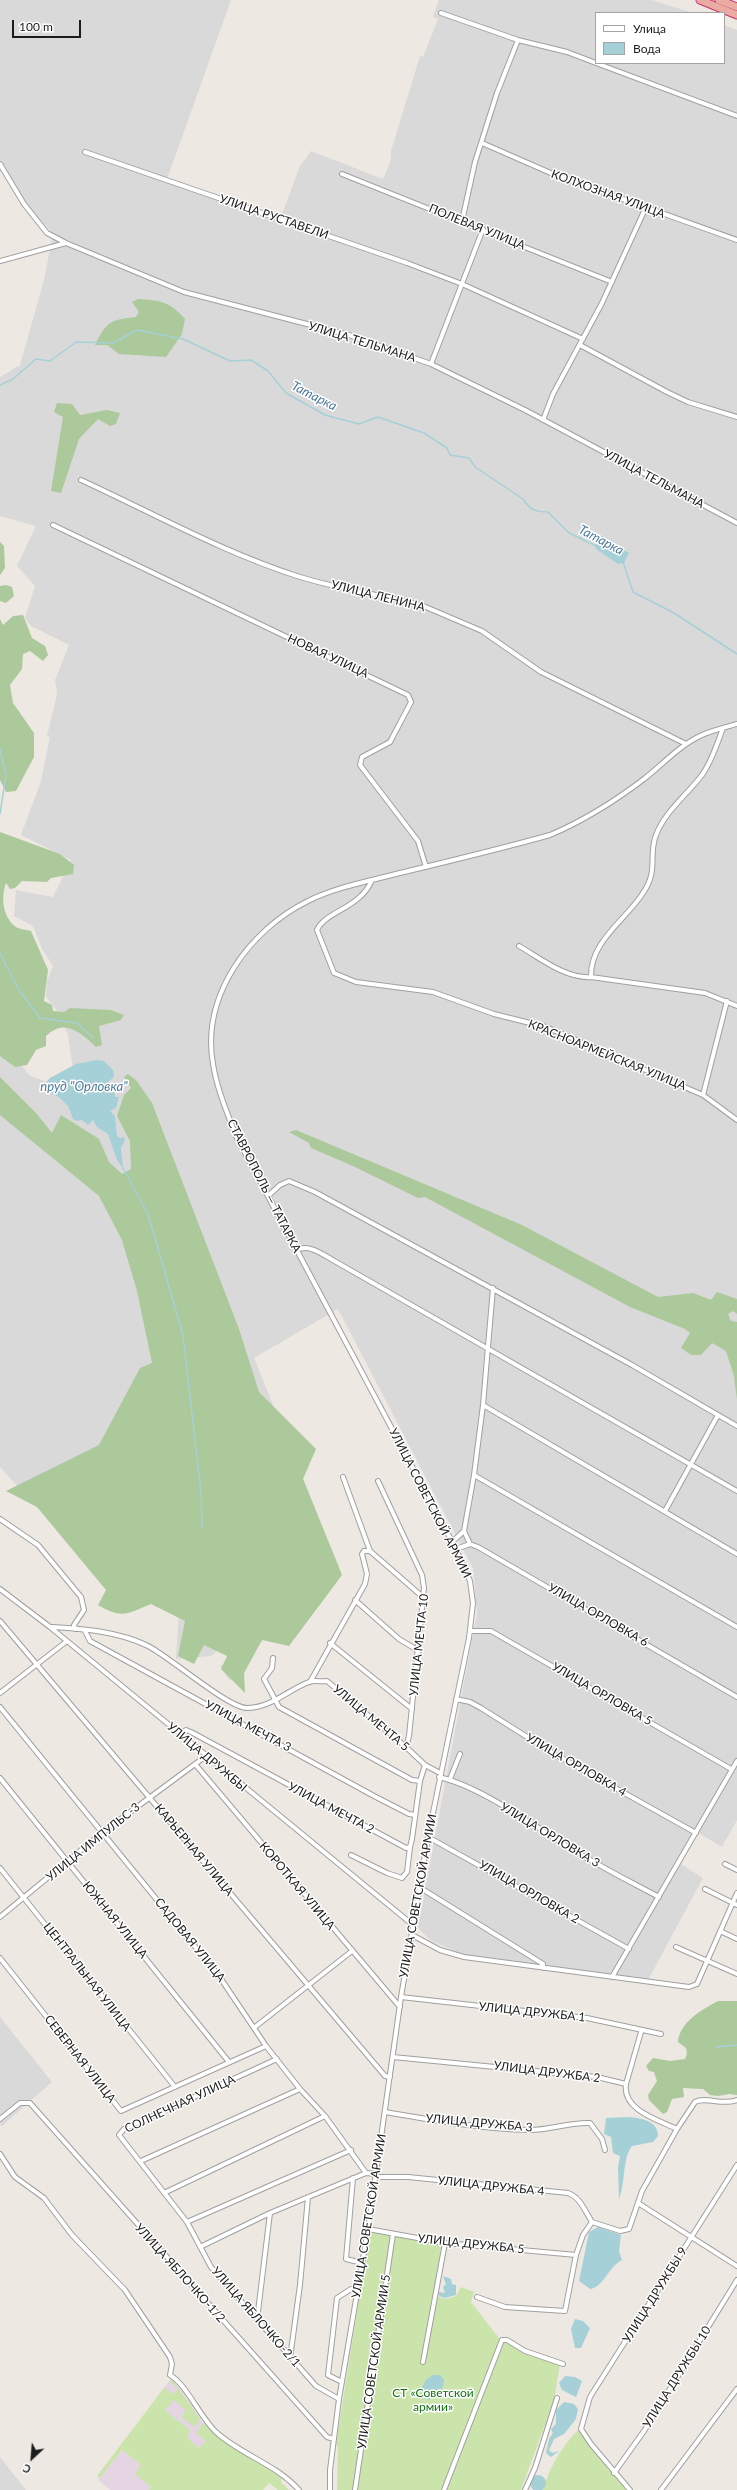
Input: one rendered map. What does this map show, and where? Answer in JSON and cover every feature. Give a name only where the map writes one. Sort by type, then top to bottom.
[{"type":"highway","points":[[700,0],[737,15]]},
{"type":"highway","points":[[719,0],[737,7]]},
{"type":"street","points":[[441,13],[518,40],[567,52],[595,63]]},
{"type":"street","points":[[462,220],[475,162],[497,93],[518,40]]},
{"type":"street","points":[[599,64],[737,116]]},
{"type":"street","name":"КОЛХОЗНАЯ УЛИЦА","points":[[482,143],[552,174],[737,240]]},
{"type":"street","name":"УЛИЦА РУСТАВЕЛИ","points":[[85,152],[462,284],[583,339]]},
{"type":"street","name":"УЛИЦА ТЕЛЬМАНА","points":[[0,164],[24,204],[47,233],[66,243],[184,292],[349,335],[431,364],[479,386],[737,523]]},
{"type":"street","name":"ПОЛЕВАЯ УЛИЦА","points":[[342,174],[462,220],[612,282]]},
{"type":"street","points":[[543,420],[553,394],[612,282],[646,207]]},
{"type":"street","points":[[431,364],[483,229]]},
{"type":"street","points":[[0,261],[66,243]]},
{"type":"street","points":[[580,344],[674,396],[737,417]]},
{"type":"street","name":"УЛИЦА ЛЕНИНА","points":[[81,480],[180,526],[202,539],[270,566],[313,580],[421,605],[440,612],[482,631],[541,672],[686,744]]},
{"type":"street","name":"НОВАЯ УЛИЦА","points":[[53,525],[408,695],[411,702],[390,742],[362,757],[360,765],[418,841],[426,867]]},
{"type":"street","name":"СТАВРОПОЛЬ — ТАТАРКА","points":[[340,1331],[236,1136],[220,1096],[213,1063],[212,1024],[218,1000],[229,975],[242,955],[277,919],[308,900],[372,880],[550,835],[576,823],[639,783],[686,744],[702,735],[737,724]]},
{"type":"street","points":[[591,977],[594,960],[606,937],[629,912],[648,885],[654,866],[653,848],[656,835],[666,817],[710,762],[723,728]]},
{"type":"street","name":"КРАСНОАРМЕЙСКАЯ УЛИЦА","points":[[372,880],[368,888],[357,901],[321,923],[317,930],[334,973],[356,982],[433,992],[494,1014],[546,1027],[703,1095],[737,1120]]},
{"type":"street","points":[[518,946],[562,970],[577,976],[705,993],[737,1006]]},
{"type":"street","points":[[703,1095],[727,1001]]},
{"type":"street","points":[[268,1196],[280,1185],[289,1181],[296,1183],[492,1288],[737,1426]]},
{"type":"street","points":[[297,1250],[304,1247],[311,1248],[692,1463],[737,1491]]},
{"type":"street","points":[[456,1549],[470,1544],[464,1531],[474,1475],[483,1405],[492,1288]]},
{"type":"street","name":"УЛИЦА СОВЕТСКОЙ АРМИИ","points":[[330,2490],[330,2470],[339,2399],[368,2229],[401,1997],[428,1837],[470,1631],[472,1592],[466,1570],[456,1549],[340,1331]]},
{"type":"street","points":[[483,1405],[737,1554]]},
{"type":"street","points":[[665,1511],[718,1415]]},
{"type":"street","points":[[474,1475],[737,1627]]},
{"type":"street","points":[[343,1477],[370,1551],[424,1598]]},
{"type":"street","name":"УЛИЦА МЕЧТА 10","points":[[378,1481],[422,1575],[424,1598],[412,1709],[406,1747]]},
{"type":"street","points":[[0,1519],[38,1545],[81,1597],[84,1610],[74,1625],[75,1629]]},
{"type":"street","points":[[452,1542],[464,1531]]},
{"type":"street","name":"УЛИЦА ОРЛОВКА 6","points":[[470,1544],[616,1625],[737,1697]]},
{"type":"street","points":[[50,1627],[118,1635],[149,1646],[232,1703],[247,1708],[277,1700],[310,1682],[330,1643],[367,1578],[362,1554],[364,1551],[370,1551]]},
{"type":"street","name":"УЛИЦА ДРУЖБЫ","points":[[0,1589],[50,1627],[413,1925]]},
{"type":"street","points":[[355,1600],[399,1639],[419,1651]]},
{"type":"street","name":"КАРЬЕРНАЯ УЛИЦА","points":[[0,1621],[385,2076],[390,2077]]},
{"type":"street","name":"УЛИЦА МЕЧТА 3","points":[[85,1631],[90,1641],[395,1807],[415,1815]]},
{"type":"street","name":"УЛИЦА ОРЛОВКА 5","points":[[470,1631],[491,1631],[731,1769]]},
{"type":"street","points":[[0,1693],[67,1641]]},
{"type":"street","points":[[330,1643],[412,1709]]},
{"type":"street","points":[[273,1658],[272,1668],[264,1679],[277,1700],[279,1707],[412,1780],[420,1781]]},
{"type":"street","name":"УЛИЦА МЕЧТА 5","points":[[310,1682],[327,1681],[337,1688],[425,1765],[440,1775]]},
{"type":"street","name":"УЛИЦА ОРЛОВКА 4","points":[[456,1699],[470,1702],[481,1708],[551,1752],[696,1833]]},
{"type":"street","name":"САДОВАЯ УЛИЦА","points":[[0,1706],[219,1976],[255,2027],[266,2046],[300,2089],[325,2116],[351,2150],[366,2173]]},
{"type":"street","name":"УЛИЦА МЕЧТА 2","points":[[179,1734],[186,1730],[191,1732],[403,1847],[410,1847]]},
{"type":"street","points":[[450,1780],[460,1754]]},
{"type":"street","name":"УЛИЦА ИМПУЛЬС-3","points":[[0,1917],[103,1832],[206,1756]]},
{"type":"street","points":[[612,1977],[737,1761]]},
{"type":"street","name":"КОРОТКАЯ УЛИЦА","points":[[195,1764],[400,2007]]},
{"type":"street","points":[[351,1855],[387,1873],[402,1878],[407,1872],[420,1781],[425,1765]]},
{"type":"street","name":"УЛИЦА ОРЛОВКА 3","points":[[440,1775],[496,1802],[576,1852],[658,1897]]},
{"type":"street","name":"ЮЖНАЯ УЛИЦА","points":[[0,1778],[229,2062]]},
{"type":"street","name":"УЛИЦА ОРЛОВКА 2","points":[[428,1837],[629,1949]]},
{"type":"street","points":[[725,1864],[737,1870]]},
{"type":"street","name":"ЦЕНТРАЛЬНАЯ УЛИЦА","points":[[0,1868],[175,2087]]},
{"type":"street","points":[[419,1887],[543,1964],[543,1968]]},
{"type":"street","points":[[706,1890],[735,1904]]},
{"type":"street","points":[[412,1935],[440,1950],[464,1957],[689,1987],[697,1984],[720,1931],[735,1904],[737,1893]]},
{"type":"street","points":[[720,1931],[737,1939]]},
{"type":"street","points":[[676,1947],[737,1974]]},
{"type":"street","points":[[255,2027],[352,1951]]},
{"type":"street","name":"СЕВЕРНАЯ УЛИЦА","points":[[0,1958],[121,2111],[266,2046]]},
{"type":"street","name":"УЛИЦА ДРУЖБА 1","points":[[401,1997],[587,2018],[641,2032],[661,2034]]},
{"type":"street","points":[[641,2032],[626,2084],[627,2098],[634,2107],[677,2129]]},
{"type":"street","name":"УЛИЦА ДРУЖБА 2","points":[[393,2057],[589,2076],[626,2084]]},
{"type":"street","name":"СОЛНЕЧНАЯ УЛИЦА","points":[[188,2222],[119,2135],[120,2132],[277,2059]]},
{"type":"street","points":[[141,2161],[300,2089]]},
{"type":"street","points":[[477,2297],[505,2307],[565,2311],[576,2255],[583,2235],[592,2222],[620,2231],[629,2229],[642,2191],[677,2129],[695,2102],[699,2100],[722,2104],[737,2100]]},
{"type":"street","name":"УЛИЦА ЯБЛОЧКО-1/2","points":[[0,2119],[20,2104],[30,2103],[328,2437],[334,2439]]},
{"type":"street","name":"УЛИЦА ДРУЖБА 3","points":[[385,2112],[435,2120],[531,2130],[575,2122],[590,2123],[602,2139],[606,2150]]},
{"type":"street","points":[[164,2193],[325,2116]]},
{"type":"street","points":[[188,2222],[351,2150]]},
{"type":"street","points":[[0,2154],[15,2177],[44,2198],[72,2235],[125,2290],[170,2357],[172,2364],[170,2375],[178,2381],[203,2418],[231,2444],[280,2473],[299,2490]]},
{"type":"street","name":"УЛИЦА ДРУЖБЫ 9","points":[[614,2473],[581,2429],[590,2397],[737,2165]]},
{"type":"street","points":[[200,2247],[270,2213],[353,2178],[366,2173],[375,2176]]},
{"type":"street","name":"УЛИЦА ДРУЖБА 4","points":[[375,2176],[408,2177],[568,2193],[575,2196],[592,2222]]},
{"type":"street","points":[[353,2178],[346,2259],[362,2263]]},
{"type":"street","points":[[290,2358],[300,2285],[308,2197]]},
{"type":"street","points":[[638,2203],[737,2266]]},
{"type":"street","points":[[257,2320],[270,2213]]},
{"type":"street","name":"УЛИЦА ЯБЛОЧКО-2/1","points":[[188,2222],[211,2266],[257,2320],[316,2386],[339,2399]]},
{"type":"street","name":"УЛИЦА ДРУЖБА 5","points":[[368,2229],[445,2243],[576,2255]]},
{"type":"street","name":"УЛИЦА СОВЕТСКОЙ АРМИИ 5","points":[[355,2490],[393,2234]]},
{"type":"street","points":[[424,2362],[445,2243]]},
{"type":"street","name":"УЛИЦА ДРУЖБЫ 10","points":[[614,2473],[644,2430],[737,2280]]},
{"type":"street","points":[[342,2382],[328,2375],[337,2298],[351,2289],[358,2290]]},
{"type":"street","points":[[444,2490],[502,2340],[507,2340],[525,2351],[563,2364]]},
{"type":"street","points":[[661,2490],[737,2389]]},
{"type":"street","points":[[525,2490],[537,2462],[557,2398]]},
{"type":"street","points":[[614,2473],[630,2490]]},
{"type":"shaded area","name":"Татарка","points":[[0,0],[231,0],[166,182],[279,222],[300,166],[311,151],[383,179],[391,160],[391,151],[420,56],[423,57],[438,19],[433,17],[439,0],[652,0],[690,12],[595,12],[595,64],[725,64],[725,25],[737,30],[737,1820],[722,1847],[697,1832],[679,1863],[703,1878],[647,1982],[562,1968],[464,1955],[430,1940],[418,1928],[477,1613],[473,1568],[338,1309],[254,1358],[339,1567],[268,1634],[230,1681],[220,1666],[230,1660],[222,1647],[211,1656],[176,1659],[179,1613],[154,1606],[155,1604],[48,1519],[0,1467],[0,1039],[30,1076],[60,1086],[73,1070],[68,1035],[57,1011],[46,997],[47,981],[53,966],[42,949],[33,926],[14,916],[16,890],[53,897],[71,860],[21,835],[41,781],[50,737],[47,736],[57,694],[55,680],[69,645],[31,626],[25,618],[35,586],[17,566],[36,526],[0,516],[0,377],[20,365],[44,280],[53,233],[31,211],[0,158]]},
{"type":"shaded area","points":[[0,2017],[52,2082],[2,2126],[0,2124]]},
{"type":"shaded area","points":[[171,2379],[173,2379],[203,2423],[196,2433],[206,2441],[199,2449],[156,2413],[151,2405]]},
{"type":"shaded area","points":[[122,2450],[142,2465],[151,2487],[149,2490],[110,2490],[98,2480]]},
{"type":"shaded area","points":[[0,2457],[26,2490],[0,2490]]},
{"type":"green space","points":[[138,299],[159,301],[170,305],[185,319],[182,334],[166,357],[119,354],[107,345],[95,345],[106,326],[110,323],[120,319],[136,317],[139,312],[132,302]]},
{"type":"green space","points":[[57,403],[72,404],[80,415],[107,410],[120,413],[116,424],[110,426],[98,419],[79,439],[61,493],[51,491],[63,417],[54,412]]},
{"type":"green space","points":[[0,542],[4,546],[5,568],[0,575]]},
{"type":"green space","points":[[6,585],[12,587],[14,596],[6,603],[0,601],[0,586]]},
{"type":"green space","points":[[23,615],[32,638],[45,646],[48,655],[43,661],[30,651],[23,654],[22,669],[10,685],[13,703],[34,733],[34,757],[16,791],[6,792],[0,780],[0,619],[3,625],[13,616]]},
{"type":"green space","points":[[0,832],[60,854],[74,865],[73,874],[51,878],[47,882],[22,881],[15,888],[10,889],[6,883],[3,900],[5,912],[11,923],[17,928],[31,931],[48,970],[44,1001],[52,1005],[53,1011],[64,1012],[70,1008],[111,1010],[124,1015],[121,1020],[99,1026],[102,1045],[96,1047],[78,1032],[72,1029],[60,1028],[46,1036],[46,1046],[36,1050],[27,1065],[15,1067],[0,1056]]},
{"type":"green space","points":[[128,1074],[136,1080],[152,1103],[239,1329],[259,1392],[316,1449],[303,1479],[342,1575],[289,1646],[262,1640],[244,1673],[245,1693],[221,1669],[227,1656],[204,1645],[194,1664],[178,1656],[185,1621],[151,1604],[124,1614],[113,1612],[98,1605],[106,1590],[37,1507],[6,1491],[99,1445],[140,1368],[152,1363],[137,1291],[122,1240],[99,1196],[0,1115],[0,1077],[36,1113],[52,1133],[61,1115],[99,1139],[109,1162],[122,1174],[131,1169],[130,1141],[117,1116],[124,1095],[131,1088],[124,1077]]},
{"type":"green space","points":[[296,1130],[522,1225],[658,1297],[693,1293],[711,1300],[717,1292],[737,1299],[737,1314],[733,1311],[728,1314],[731,1321],[737,1322],[737,1400],[734,1376],[726,1351],[712,1343],[701,1355],[691,1355],[681,1348],[690,1333],[685,1329],[630,1307],[425,1197],[418,1198],[353,1166],[311,1148],[309,1143],[289,1132]]},
{"type":"green space","points":[[718,2001],[737,2001],[737,2095],[710,2095],[703,2089],[683,2088],[684,2097],[672,2099],[667,2112],[663,2114],[649,2100],[648,2095],[657,2081],[654,2072],[649,2071],[646,2066],[653,2058],[670,2061],[685,2059],[687,2054],[686,2048],[678,2042],[683,2028],[692,2017]]},
{"type":"green space","name":"СТ «Советской армии»","points":[[370,2231],[439,2244],[441,2248],[433,2296],[446,2299],[456,2296],[461,2287],[474,2292],[471,2302],[499,2338],[523,2353],[560,2364],[554,2400],[521,2490],[337,2490],[338,2447],[336,2444]]},
{"type":"green space","points":[[172,2379],[200,2419],[195,2427],[181,2417],[186,2410],[174,2400],[165,2410],[190,2430],[187,2438],[199,2448],[206,2441],[196,2433],[203,2423],[231,2446],[254,2458],[282,2477],[281,2482],[289,2490],[278,2490],[269,2483],[263,2490],[149,2490],[151,2487],[135,2474],[141,2465],[122,2450],[100,2478],[97,2476],[164,2388],[173,2394],[178,2389],[170,2381]]},
{"type":"green space","points":[[578,2430],[626,2490],[543,2490],[549,2473],[557,2458]]},
{"type":"water","points":[[602,536],[629,553],[624,563],[618,564],[596,549],[595,545]]},
{"type":"water","name":"пруд \"Орловка\"","points":[[96,1060],[104,1061],[113,1070],[114,1077],[108,1082],[114,1088],[115,1097],[119,1097],[116,1108],[110,1111],[115,1116],[117,1136],[120,1138],[124,1137],[125,1140],[121,1148],[123,1168],[117,1160],[108,1134],[97,1127],[93,1120],[88,1125],[82,1120],[77,1121],[73,1119],[68,1106],[59,1097],[48,1092],[47,1081],[50,1078],[76,1064]]},
{"type":"water","points":[[628,2117],[643,2119],[652,2123],[655,2126],[658,2136],[653,2142],[632,2146],[625,2164],[623,2185],[619,2199],[618,2168],[620,2156],[613,2153],[611,2137],[604,2134],[606,2118]]},
{"type":"water","points":[[598,2227],[621,2235],[619,2251],[622,2260],[613,2267],[599,2285],[590,2289],[579,2281],[589,2232]]},
{"type":"water","points":[[443,2276],[451,2279],[452,2284],[456,2285],[456,2295],[445,2298],[439,2296],[439,2292],[445,2293],[443,2287],[446,2284]]},
{"type":"water","points":[[575,2319],[583,2321],[590,2328],[581,2348],[575,2348],[571,2329]]},
{"type":"water","points":[[433,2375],[440,2375],[444,2380],[442,2389],[438,2389],[429,2400],[424,2398],[421,2389],[426,2380]]},
{"type":"water","points":[[565,2376],[575,2377],[582,2381],[576,2397],[562,2390],[559,2383]]},
{"type":"water","points":[[564,2402],[574,2404],[578,2409],[576,2419],[564,2434],[554,2439],[549,2450],[552,2453],[559,2451],[551,2457],[546,2453],[549,2439],[553,2433],[551,2429],[556,2424],[556,2410]]},
{"type":"water","points":[[538,2475],[544,2477],[546,2483],[544,2489],[538,2491],[532,2489],[530,2483],[532,2477]]},
{"type":"waterway","name":"Татарка","points":[[0,385],[13,379],[36,359],[50,361],[76,342],[113,343],[137,330],[183,339],[230,361],[251,360],[268,371],[286,393],[325,415],[359,424],[378,417],[424,433],[447,448],[450,455],[469,458],[475,467],[523,499],[528,506],[540,512],[548,512],[569,533],[596,546]]},
{"type":"waterway","name":"Татарка","points":[[623,562],[633,592],[674,613],[737,654]]},
{"type":"waterway","points":[[0,749],[6,775],[0,814]]},
{"type":"waterway","points":[[0,953],[19,990],[40,1018],[77,1023],[93,1038]]},
{"type":"waterway","points":[[123,1168],[148,1214],[183,1335],[201,1492],[202,1528]]},
{"type":"waterway","points":[[716,2047],[737,2045]]}]
